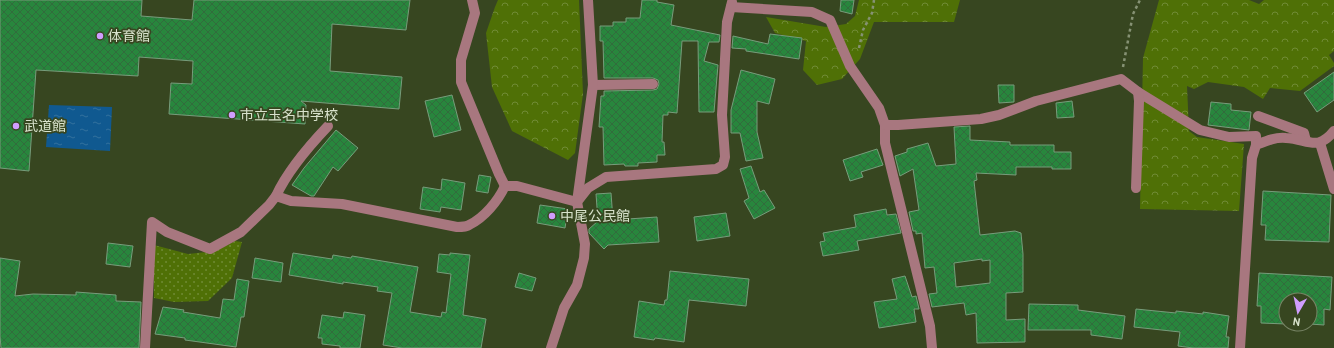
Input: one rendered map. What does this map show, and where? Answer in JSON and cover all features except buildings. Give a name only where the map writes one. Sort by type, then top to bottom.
[{"type":"street","points":[[472,0],[474,14],[461,60],[461,82],[498,174],[505,186]]},
{"type":"street","points":[[551,348],[564,308],[577,285],[584,258],[585,244],[577,202],[593,85],[588,0]]},
{"type":"street","points":[[577,202],[588,188],[606,177],[716,169],[723,165],[725,157],[722,115],[727,22],[732,3],[812,12],[830,20],[850,66],[879,108],[885,125],[885,144],[930,326],[932,348]]},
{"type":"street","points":[[885,125],[898,126],[981,119],[999,115],[1036,101],[1121,80],[1200,130],[1229,138],[1256,136],[1256,145],[1252,158],[1240,348]]},
{"type":"street","points":[[593,85],[653,84]]},
{"type":"street","points":[[1136,188],[1138,92]]},
{"type":"street","points":[[1258,116],[1304,133],[1306,141]]},
{"type":"street","points":[[145,348],[152,222],[167,232],[210,249],[241,232],[269,205],[276,196],[283,180],[313,142],[328,126]]},
{"type":"street","points":[[1256,145],[1273,139],[1287,138],[1320,143],[1328,138],[1334,131]]},
{"type":"street","points":[[1320,143],[1334,189]]},
{"type":"street","points":[[276,196],[291,201],[342,204],[457,227],[468,226],[482,216],[500,198],[505,186]]},
{"type":"street","points":[[505,186],[517,186],[577,202]]},
{"type":"path","points":[[859,48],[863,30],[872,13],[874,0]]},
{"type":"path","points":[[1121,80],[1133,14],[1140,0]]},
{"type":"green space","points":[[498,0],[579,0],[583,94],[575,153],[568,160],[512,131],[492,87],[486,33]]},
{"type":"green space","points":[[859,0],[960,0],[954,22],[874,22],[860,59],[842,79],[817,85],[803,70],[806,41],[775,33],[766,17],[826,27],[846,24],[855,16]]},
{"type":"green space","points":[[1159,0],[1249,0],[1259,4],[1264,0],[1334,0],[1334,51],[1329,55],[1334,63],[1334,66],[1300,91],[1270,88],[1263,99],[1244,87],[1208,82],[1194,89],[1187,86],[1189,131],[1197,137],[1244,144],[1239,211],[1140,209],[1143,58]]},
{"type":"green space","points":[[235,241],[242,242],[232,278],[208,301],[174,302],[154,298],[154,245],[188,254],[216,251]]},
{"type":"water","points":[[49,105],[112,107],[110,151],[46,147]]},
{"type":"place","name":"体育館","points":[[100,36]]},
{"type":"place","name":"市立玉名中学校","points":[[232,115]]},
{"type":"place","name":"武道館","points":[[16,126]]},
{"type":"place","name":"中尾公民館","points":[[552,216]]}]
